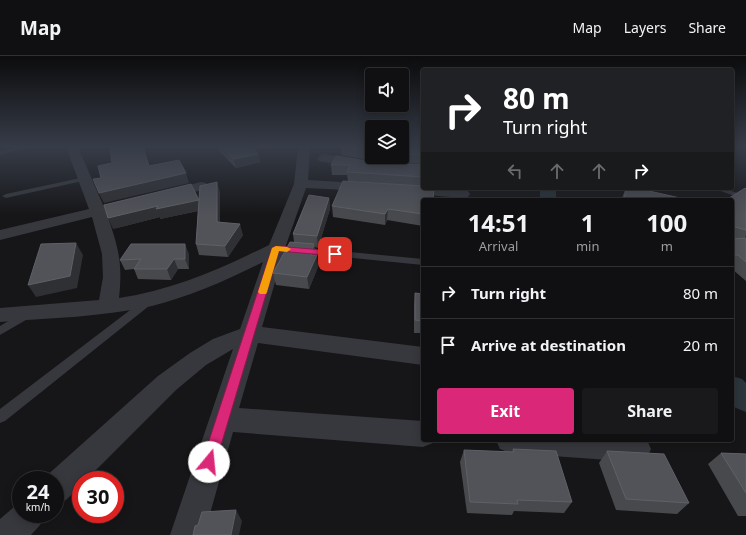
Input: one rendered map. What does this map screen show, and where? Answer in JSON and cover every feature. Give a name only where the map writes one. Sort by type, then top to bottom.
[{"type":"street","points":[[81,169],[98,211],[111,254],[112,277],[108,306]]},
{"type":"street","points":[[187,535],[276,248],[306,169]]},
{"type":"street","points":[[301,184],[388,188],[463,194]]},
{"type":"street","points":[[0,235],[201,186]]},
{"type":"street","points":[[0,315],[108,306],[151,299],[189,288],[225,274],[276,248]]},
{"type":"street","points":[[64,480],[167,383],[198,359],[221,345],[250,334],[421,356]]},
{"type":"street","points":[[222,419],[421,434]]},
{"type":"street","points":[[538,442],[637,449]]},
{"type":"street","points":[[7,535],[20,523]]},
{"type":"lane","points":[[6,196],[85,180]]},
{"type":"lane","points":[[722,190],[746,198]]},
{"type":"lane","points":[[276,248],[421,262]]},
{"type":"lane","points":[[0,417],[151,299]]},
{"type":"lane","points":[[0,331],[31,312]]},
{"type":"building","points":[[99,169],[184,169],[186,173],[99,193],[93,179],[101,178]]},
{"type":"building","points":[[348,169],[421,169],[421,177],[347,172]]},
{"type":"building","points":[[343,181],[421,186],[421,190],[434,190],[433,198],[421,198],[421,214],[388,209],[385,214],[332,206]]},
{"type":"building","points":[[217,182],[217,222],[240,224],[225,246],[196,244],[200,186]]},
{"type":"building","points":[[191,184],[199,200],[156,209],[158,206],[108,218],[104,205]]},
{"type":"building","points":[[745,188],[746,189],[746,230],[734,227],[734,198],[729,198]]},
{"type":"building","points":[[626,190],[645,190],[680,198],[624,198]]},
{"type":"building","points":[[309,195],[329,198],[317,236],[293,234]]},
{"type":"building","points":[[746,238],[746,262],[738,255],[734,255],[734,239]]},
{"type":"building","points":[[290,242],[314,244],[311,255],[317,255],[307,277],[273,273]]},
{"type":"building","points":[[76,243],[70,276],[28,285],[41,244]]},
{"type":"building","points":[[131,244],[185,244],[185,259],[174,259],[167,269],[134,269],[141,259],[120,260]]},
{"type":"building","points":[[415,293],[421,294],[421,321],[415,320]]},
{"type":"building","points":[[513,449],[556,451],[572,502],[517,500],[518,504],[470,502],[464,450],[514,452]]},
{"type":"building","points":[[607,451],[664,454],[689,503],[626,499]]},
{"type":"building","points":[[721,453],[746,454],[746,493]]},
{"type":"building","points":[[236,510],[231,535],[193,535],[195,526],[198,525],[202,512]]},
{"type":"waterway","points":[[548,190],[548,198]]},
{"type":"waterway","points":[[734,389],[746,400]]},
{"type":"slow traffic","points":[[263,292],[276,248],[287,249]]},
{"type":"route","points":[[209,462],[276,248],[335,254]]}]
